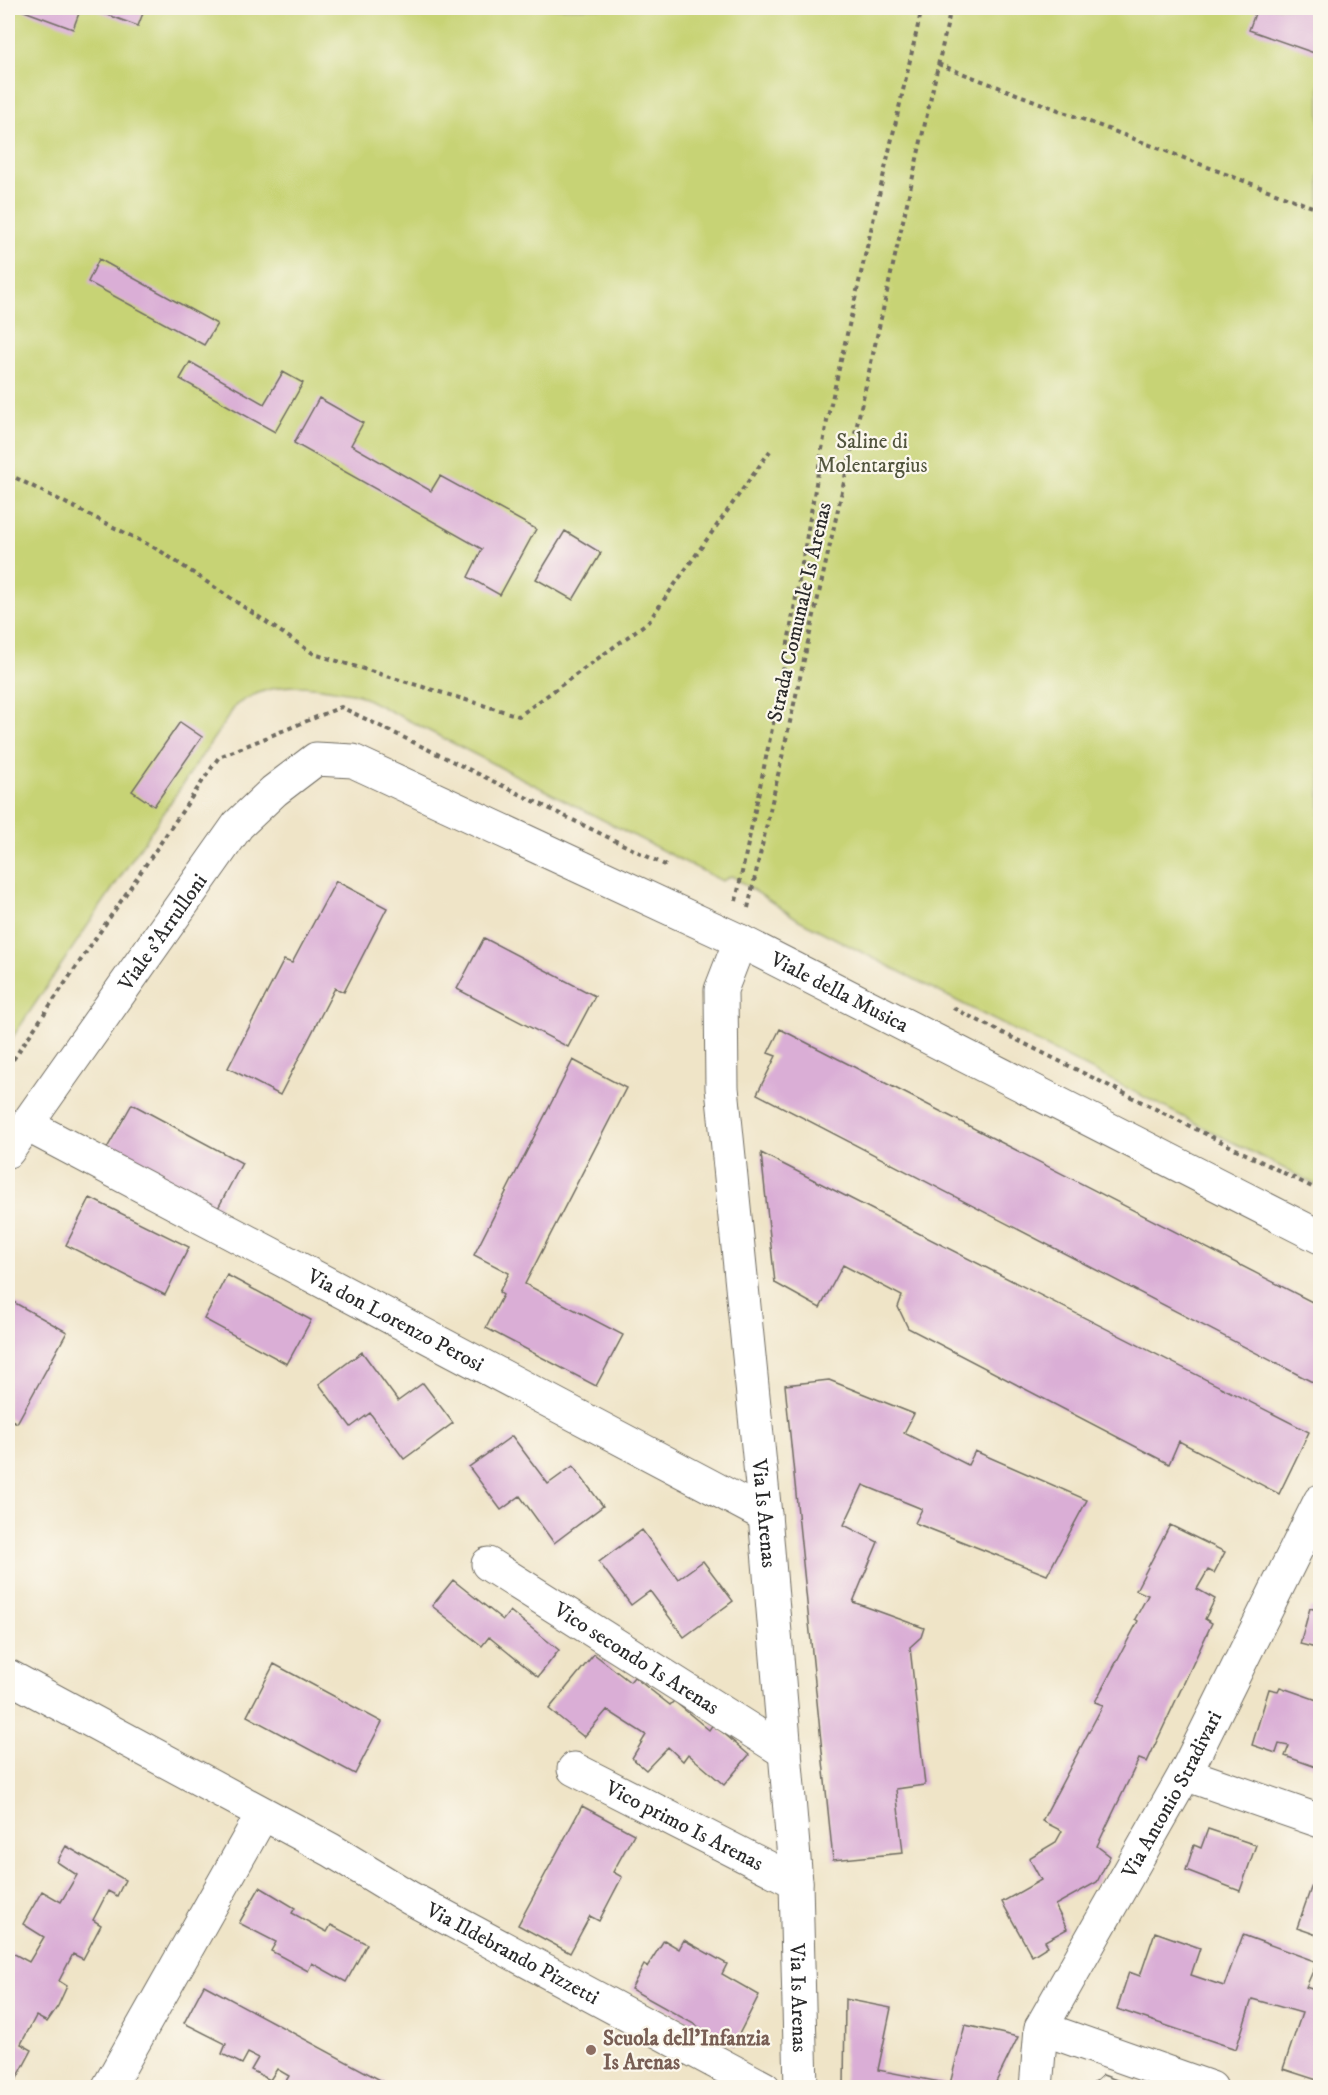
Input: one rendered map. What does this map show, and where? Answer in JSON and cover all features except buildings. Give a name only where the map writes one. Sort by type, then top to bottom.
[{"type":"street","name":"Viale s'Arrulloni","points":[[8,1151],[238,825],[274,791],[316,759],[353,761]]},
{"type":"street","name":"Viale della Musica","points":[[353,761],[740,941],[1320,1237]]},
{"type":"street","name":"Via Is Arenas","points":[[740,941],[721,990],[722,1088],[765,1515],[796,1882],[801,2088]]},
{"type":"street","name":"Via don Lorenzo Perosi","points":[[27,1125],[765,1515]]},
{"type":"street","name":"Via Antonio Stradivari","points":[[1036,2088],[1041,2028],[1185,1774],[1320,1501]]},
{"type":"street","name":"Vico secondo Is Arenas","points":[[488,1564],[785,1752]]},
{"type":"street","name":"Via Ildebrando Pizzetti","points":[[8,1676],[764,2088]]},
{"type":"street","name":"Vico primo Is Arenas","points":[[574,1769],[796,1882]]},
{"type":"street","points":[[1185,1774],[1320,1821]]},
{"type":"street","points":[[108,2088],[262,1815]]},
{"type":"street","points":[[1041,2028],[1211,2088]]},
{"type":"path","points":[[736,901],[778,700],[827,421],[921,8]]},
{"type":"path","name":"Strada Comunale Is Arenas","points":[[740,941],[951,8]]},
{"type":"path","points":[[938,63],[1320,210]]},
{"type":"path","points":[[8,474],[159,550],[314,654],[519,716],[648,622],[771,451]]},
{"type":"green space","name":"Saline di Molentargius","points":[[8,8],[1320,8],[1320,1187],[799,920],[732,876],[722,881],[357,694],[324,688],[280,687],[265,690],[236,705],[8,1044]]},
{"type":"place","name":"Scuola dell'Infanzia Is Arenas","points":[[591,2050]]}]
